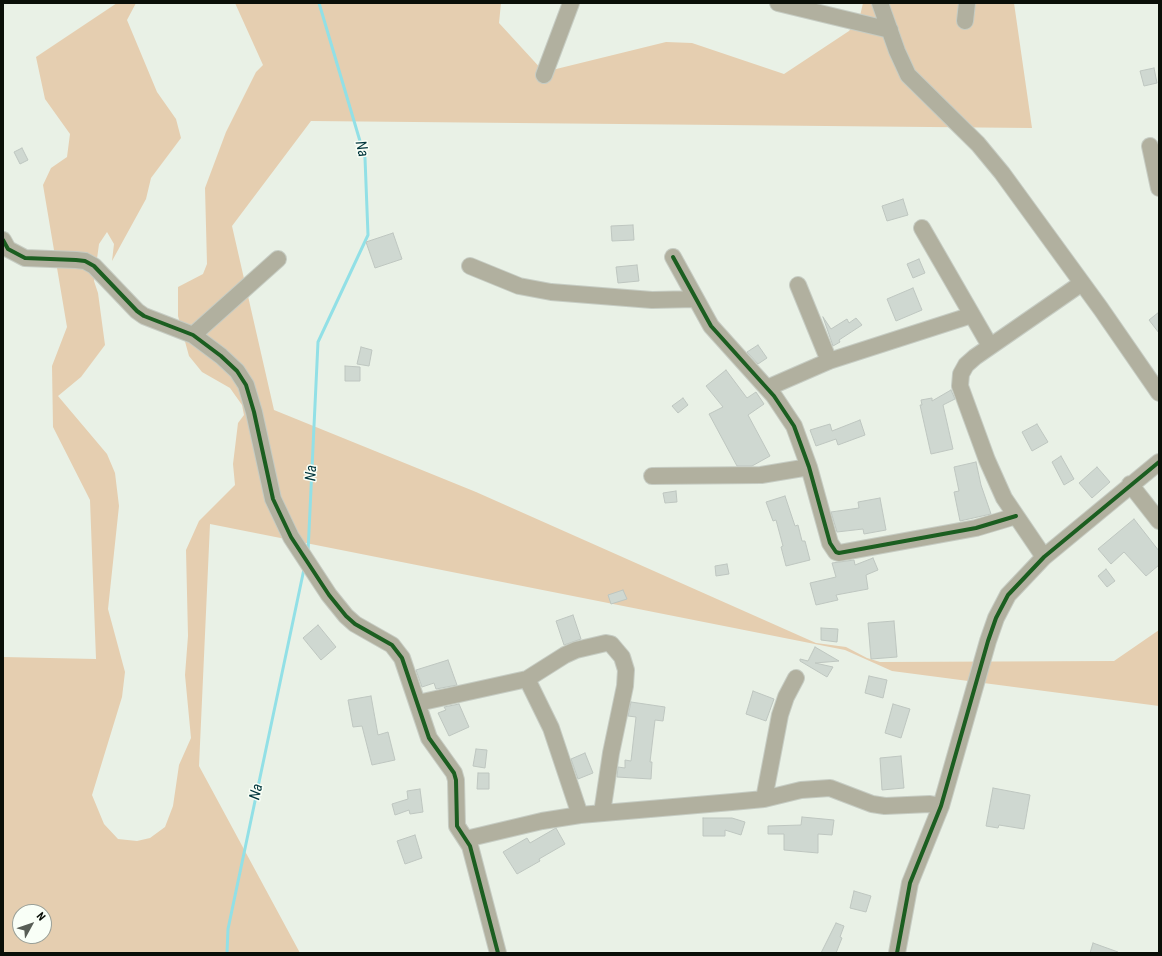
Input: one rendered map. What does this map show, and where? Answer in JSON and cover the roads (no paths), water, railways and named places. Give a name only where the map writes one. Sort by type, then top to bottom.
[{"type":"street","points":[[544,75],[571,3]]},
{"type":"street","points":[[778,3],[890,30]]},
{"type":"street","points":[[880,3],[908,75],[978,144],[1002,173],[1082,283],[1159,393]]},
{"type":"street","points":[[965,21],[967,3]]},
{"type":"street","points":[[1150,146],[1159,188]]},
{"type":"street","points":[[922,228],[990,346]]},
{"type":"street","points":[[3,240],[8,249],[25,258],[85,261],[94,266],[137,311],[144,316],[193,335],[221,356],[237,371],[246,385],[254,412],[273,499],[291,537],[329,595],[346,616],[355,624],[392,645],[402,658],[429,738],[454,773],[456,780],[457,826],[470,846],[498,953]]},
{"type":"street","points":[[673,257],[711,326],[767,388],[794,426],[809,467],[833,549],[839,553],[976,528],[1016,516]]},
{"type":"street","points":[[193,335],[278,259]]},
{"type":"street","points":[[470,266],[519,286],[551,292],[652,300],[696,299]]},
{"type":"street","points":[[1044,556],[1004,498],[987,460],[960,386],[961,374],[966,365],[990,346],[1082,283]]},
{"type":"street","points":[[798,285],[829,361]]},
{"type":"street","points":[[767,388],[829,361],[972,315]]},
{"type":"street","points":[[897,953],[910,883],[941,806],[988,641],[996,618],[1008,595],[1044,556],[1130,484],[1159,462]]},
{"type":"street","points":[[652,476],[761,475],[809,467]]},
{"type":"street","points":[[1130,484],[1159,521]]},
{"type":"street","points":[[418,703],[527,679],[565,655],[606,643],[612,644],[622,657],[626,670],[626,686],[612,753],[602,813]]},
{"type":"street","points":[[764,799],[780,715],[786,697],[796,678]]},
{"type":"street","points":[[527,679],[551,728],[580,815]]},
{"type":"street","points":[[466,839],[542,821],[580,815],[764,799],[801,790],[830,788],[872,804],[884,806],[930,804],[941,806]]},
{"type":"waterway","name":"Na","points":[[308,552],[318,342],[368,235],[365,158],[319,3]]},
{"type":"waterway","name":"Na","points":[[227,953],[228,929],[304,569]]}]
